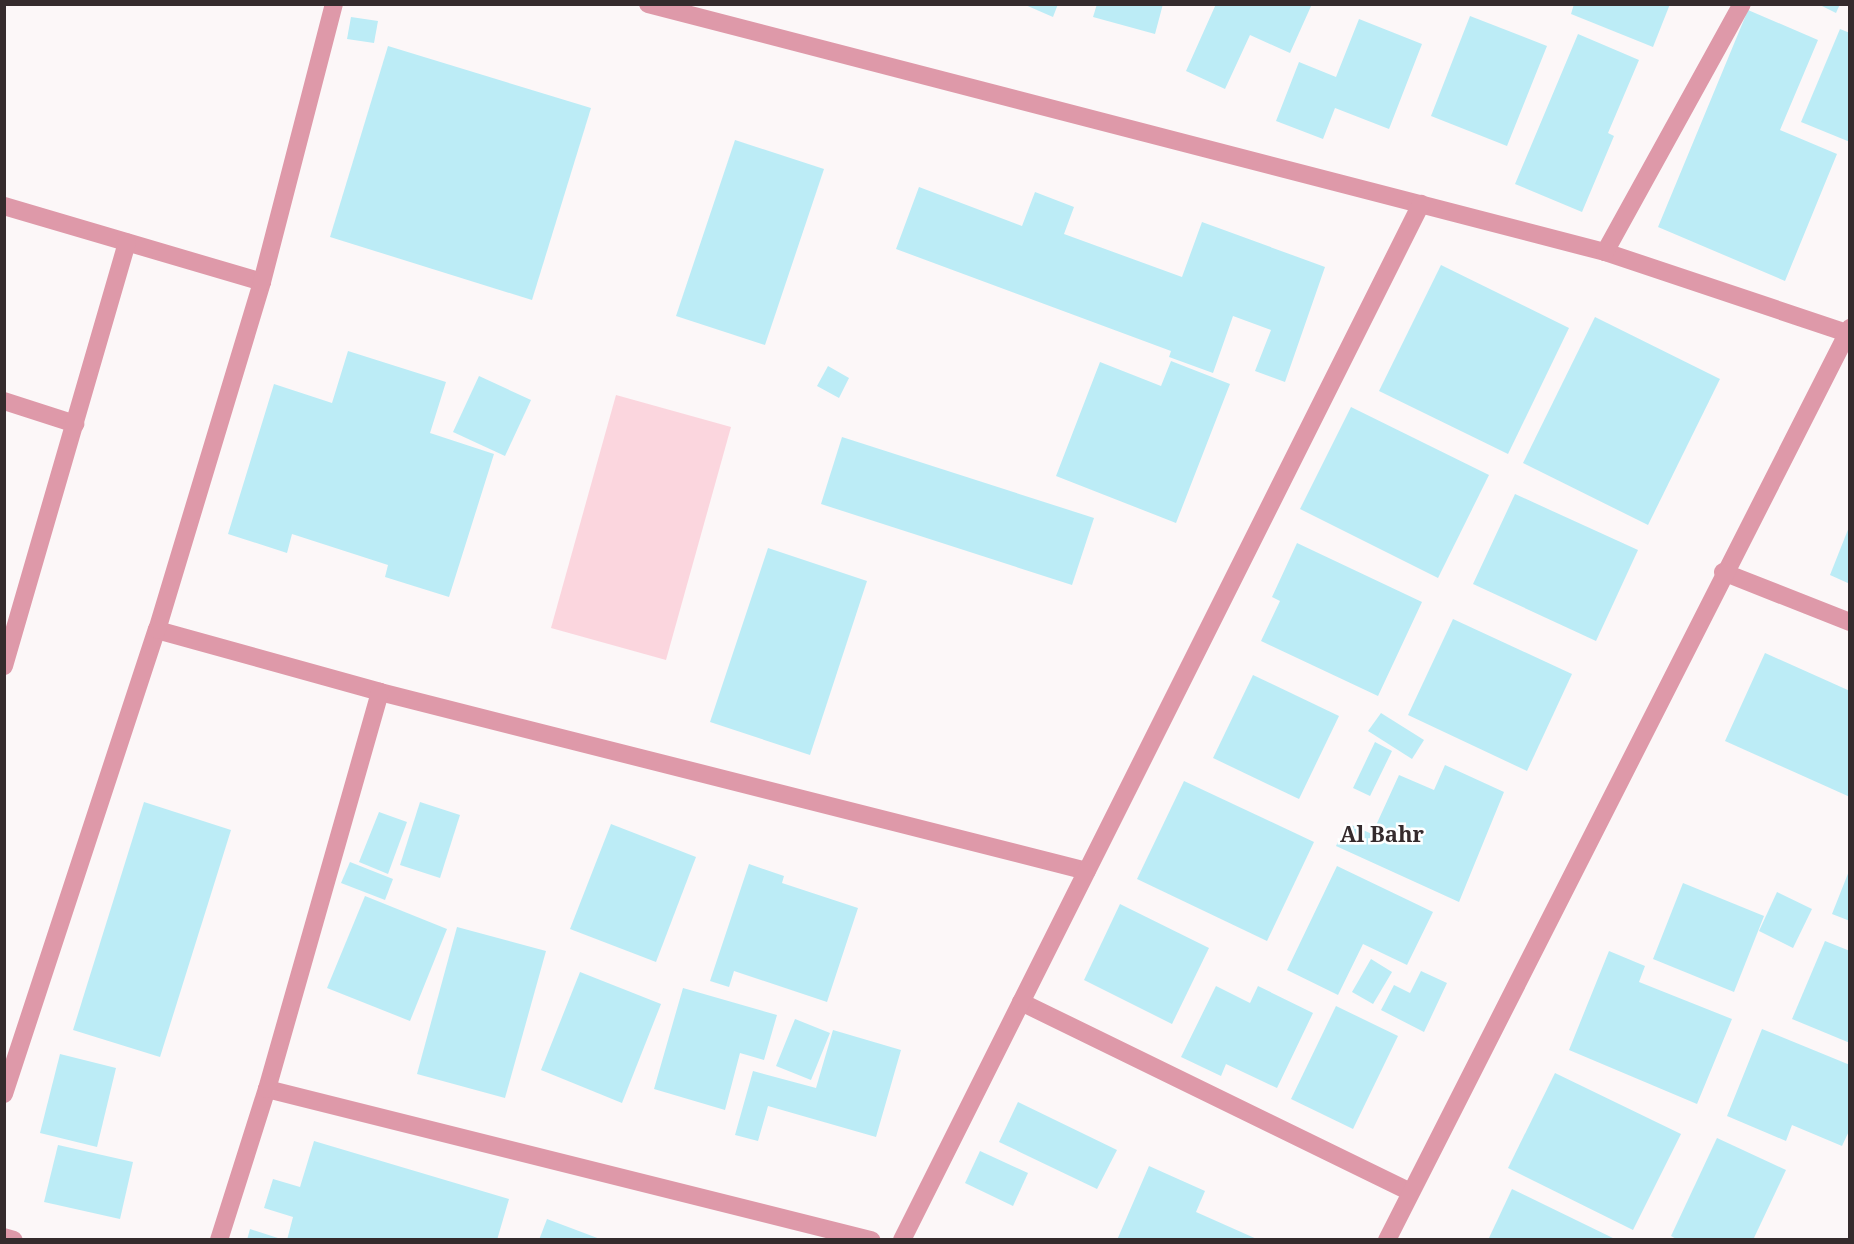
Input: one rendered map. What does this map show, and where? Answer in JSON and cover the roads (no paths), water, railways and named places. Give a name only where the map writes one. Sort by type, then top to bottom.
[{"type":"street","points":[[4,1094],[158,630],[262,282],[334,4]]},
{"type":"street","points":[[648,4],[1605,252],[1848,331],[1723,572],[1386,1239]]},
{"type":"street","points":[[1605,252],[1742,4]]},
{"type":"street","points":[[902,1239],[1421,204]]},
{"type":"street","points":[[4,206],[262,282]]},
{"type":"street","points":[[4,666],[128,242]]},
{"type":"street","points":[[4,401],[75,424]]},
{"type":"street","points":[[1723,572],[1850,622]]},
{"type":"street","points":[[158,630],[380,692],[1087,871]]},
{"type":"street","points":[[219,1239],[267,1089],[380,692]]},
{"type":"street","points":[[1021,1002],[1410,1192]]},
{"type":"street","points":[[267,1089],[871,1239]]},
{"type":"street","points":[[4,1237],[14,1239]]},
{"type":"district","name":"Al Bahr","points":[[1382,834]]}]
